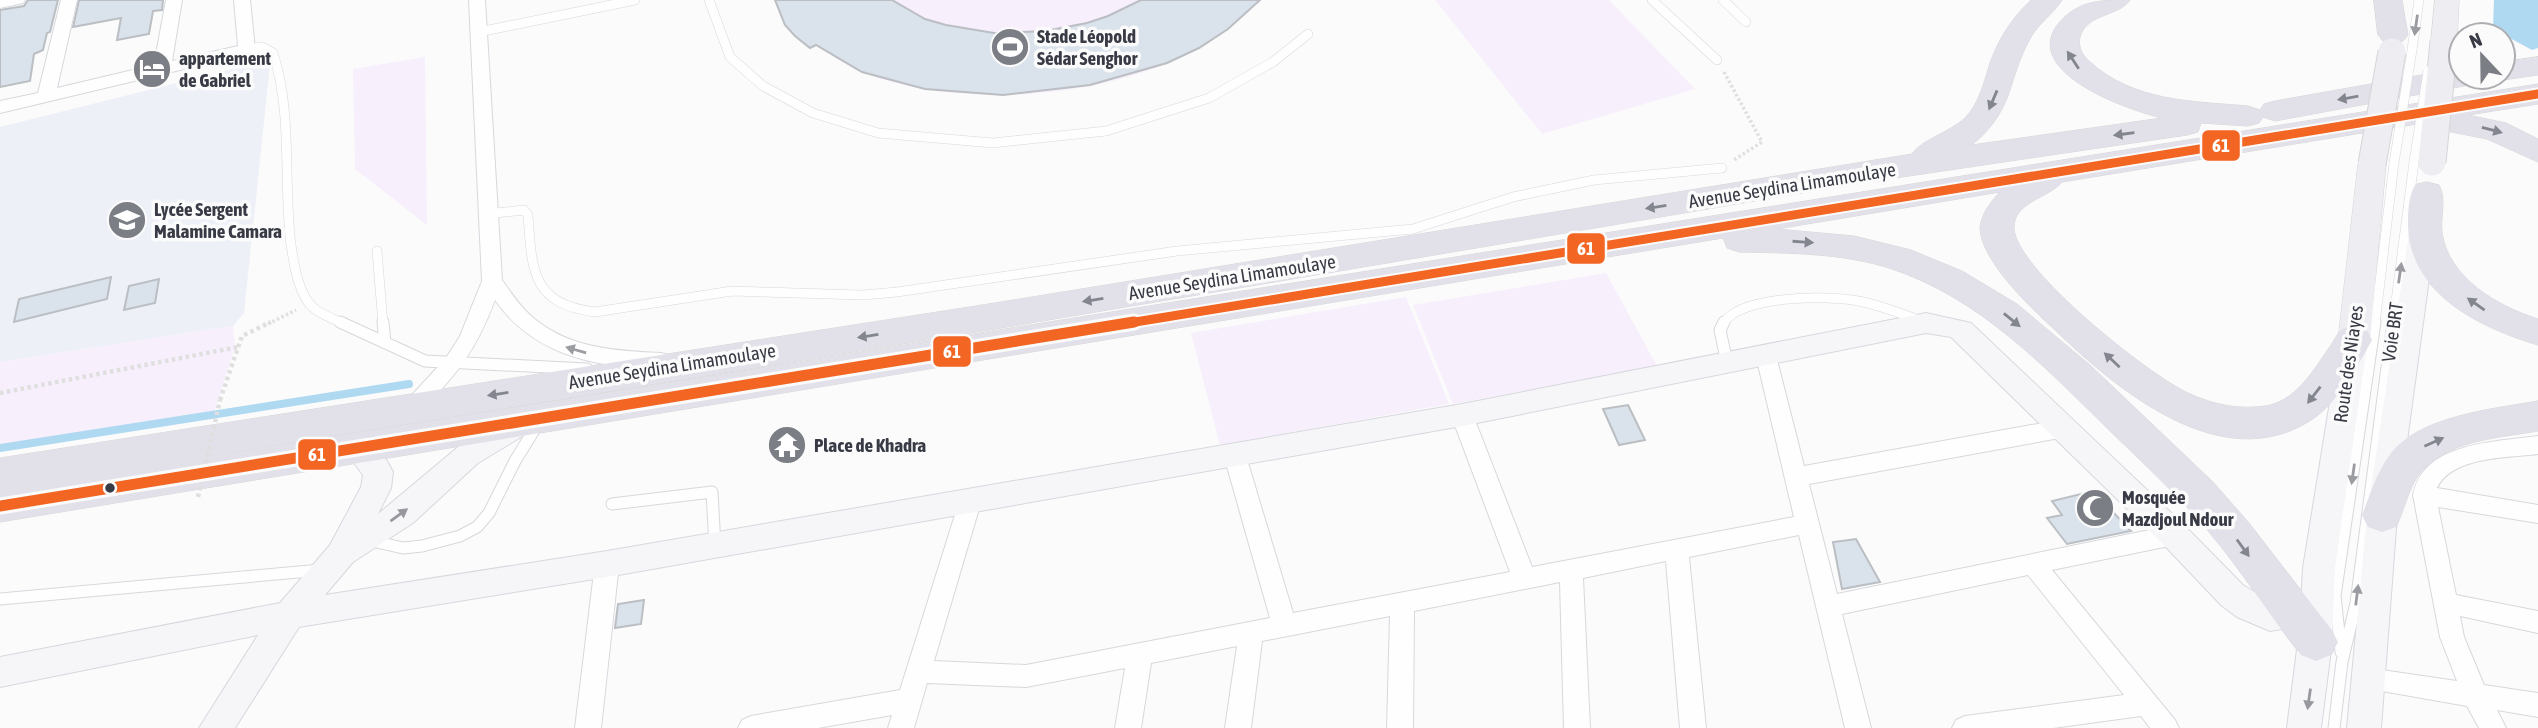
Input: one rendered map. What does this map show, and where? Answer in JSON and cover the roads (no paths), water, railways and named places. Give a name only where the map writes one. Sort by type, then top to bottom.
[{"type":"highway","points":[[1868,171],[1950,146],[1981,122],[1992,106],[2012,43],[2021,26],[2048,0]]},
{"type":"highway","points":[[2116,0],[2075,20],[2066,33],[2066,46],[2071,59],[2084,74],[2122,97],[2153,107],[2248,116]]},
{"type":"highway","points":[[2388,0],[2399,45]]},
{"type":"highway","points":[[2517,69],[2538,66]]},
{"type":"highway","name":"Avenue Seydina Limamoulaye","points":[[0,474],[995,316],[1868,171],[2248,116],[2447,80]]},
{"type":"highway","name":"Avenue Seydina Limamoulaye","points":[[0,506],[2538,94]]},
{"type":"highway","points":[[2401,116],[2495,130],[2538,152]]},
{"type":"highway","points":[[2063,170],[2019,194],[2007,204],[1997,229],[1999,242],[2020,274],[2124,372],[2150,390],[2203,415],[2232,421],[2261,422],[2304,408],[2354,340]]},
{"type":"highway","points":[[2424,172],[2426,237],[2441,272],[2462,294],[2483,309],[2521,328],[2538,332]]},
{"type":"highway","points":[[1612,244],[1726,240],[1827,244],[1873,252],[1920,266],[1956,282],[1998,309],[2043,344],[2193,487],[2330,649]]},
{"type":"highway","points":[[2382,514],[2403,466],[2414,452],[2432,441],[2460,432],[2538,416]]},
{"type":"main road","name":"Route des Niayes","points":[[2354,340],[2383,164],[2399,45],[2400,0]]},
{"type":"main road","name":"Route des Niayes","points":[[2424,172],[2437,51],[2447,0]]},
{"type":"street","points":[[0,3],[17,0]]},
{"type":"street","points":[[46,96],[69,0]]},
{"type":"street","points":[[162,69],[174,0]]},
{"type":"street","points":[[0,107],[247,49],[242,0]]},
{"type":"street","points":[[410,409],[453,364],[470,338],[492,281],[477,0]]},
{"type":"street","name":"Route des Niayes","points":[[2304,728],[2330,649],[2382,514],[2424,172]]},
{"type":"street","points":[[492,281],[521,319],[546,338],[572,350],[641,360],[692,363]]},
{"type":"street","points":[[1,674],[289,615],[607,565],[1462,415],[1926,323],[1944,324],[1961,330],[2174,535],[2220,583],[2248,607],[2330,649],[2476,697],[2538,705]]},
{"type":"street","name":"Route des Niayes","points":[[2354,340],[2319,568],[2330,649],[2364,728]]},
{"type":"street","points":[[1766,356],[1858,728]]},
{"type":"street","points":[[1462,415],[1525,579]]},
{"type":"street","points":[[216,728],[289,615],[344,554],[402,514],[468,455],[532,421]]},
{"type":"street","points":[[1796,477],[2064,428]]},
{"type":"street","points":[[2494,728],[2476,697],[2452,637],[2424,495],[2429,479],[2441,467],[2461,458],[2538,445]]},
{"type":"street","points":[[344,554],[376,488],[378,471],[358,448]]},
{"type":"street","points":[[1235,456],[1284,625]]},
{"type":"street","points":[[2424,495],[2538,514]]},
{"type":"street","points":[[901,728],[970,502]]},
{"type":"street","points":[[919,671],[1026,676],[1808,524]]},
{"type":"street","points":[[1828,606],[2174,535]]},
{"type":"street","points":[[1677,550],[1693,728]]},
{"type":"street","points":[[2033,564],[2166,728]]},
{"type":"street","points":[[588,728],[607,565]]},
{"type":"street","points":[[1571,570],[1577,728]]},
{"type":"street","points":[[1400,728],[1402,603]]},
{"type":"street","points":[[2446,603],[2538,622]]},
{"type":"street","points":[[1238,728],[1251,632]]},
{"type":"street","points":[[1128,728],[1140,653]]},
{"type":"street","points":[[755,728],[911,700]]},
{"type":"street","points":[[1965,728],[2146,704]]},
{"type":"lane","points":[[479,32],[635,0]]},
{"type":"lane","points":[[709,0],[730,57],[763,86],[813,113],[878,132],[993,143],[1106,131],[1209,98],[1273,62],[1308,34]]},
{"type":"lane","points":[[1652,0],[1717,60]]},
{"type":"lane","points":[[1723,0],[1746,22]]},
{"type":"lane","points":[[2399,45],[2419,0]]},
{"type":"lane","points":[[247,49],[262,47],[273,53],[281,77],[289,228],[294,265],[309,304],[321,313],[425,361],[639,371]]},
{"type":"lane","name":"Voie BRT","points":[[2334,728],[2330,649],[2335,596],[2374,332],[2383,164]]},
{"type":"lane","points":[[487,214],[524,210],[528,215],[531,263],[541,289],[549,299],[575,312],[595,312],[732,291],[863,295],[897,292],[1177,251],[1413,229],[1513,197],[1594,180],[1722,168]]},
{"type":"lane","name":"Voie BRT","points":[[2330,649],[2356,603],[2424,172]]},
{"type":"lane","points":[[377,251],[385,343]]},
{"type":"lane","points":[[1727,363],[1720,330],[1728,316],[1753,304],[1816,299],[1852,300],[1883,306],[1926,323]]},
{"type":"lane","points":[[0,599],[311,569],[344,554],[422,546],[460,536],[477,527],[489,513],[532,421]]},
{"type":"lane","points":[[612,504],[712,492],[715,546]]},
{"type":"water","points":[[2494,0],[2538,0],[2538,48],[2532,50],[2517,42],[2517,21],[2493,21]]},
{"type":"waterway","points":[[0,448],[409,384]]},
{"type":"place","name":"Stade Léopold Sédar Senghor","points":[[1010,47]]},
{"type":"place","name":"appartement de Gabriel","points":[[152,69]]},
{"type":"place","name":"Lycée Sergent Malamine Camara","points":[[127,220]]},
{"type":"place","name":"Place de Khadra","points":[[787,445]]},
{"type":"place","name":"Mosquée Mazdjoul Ndour","points":[[2095,508]]}]
